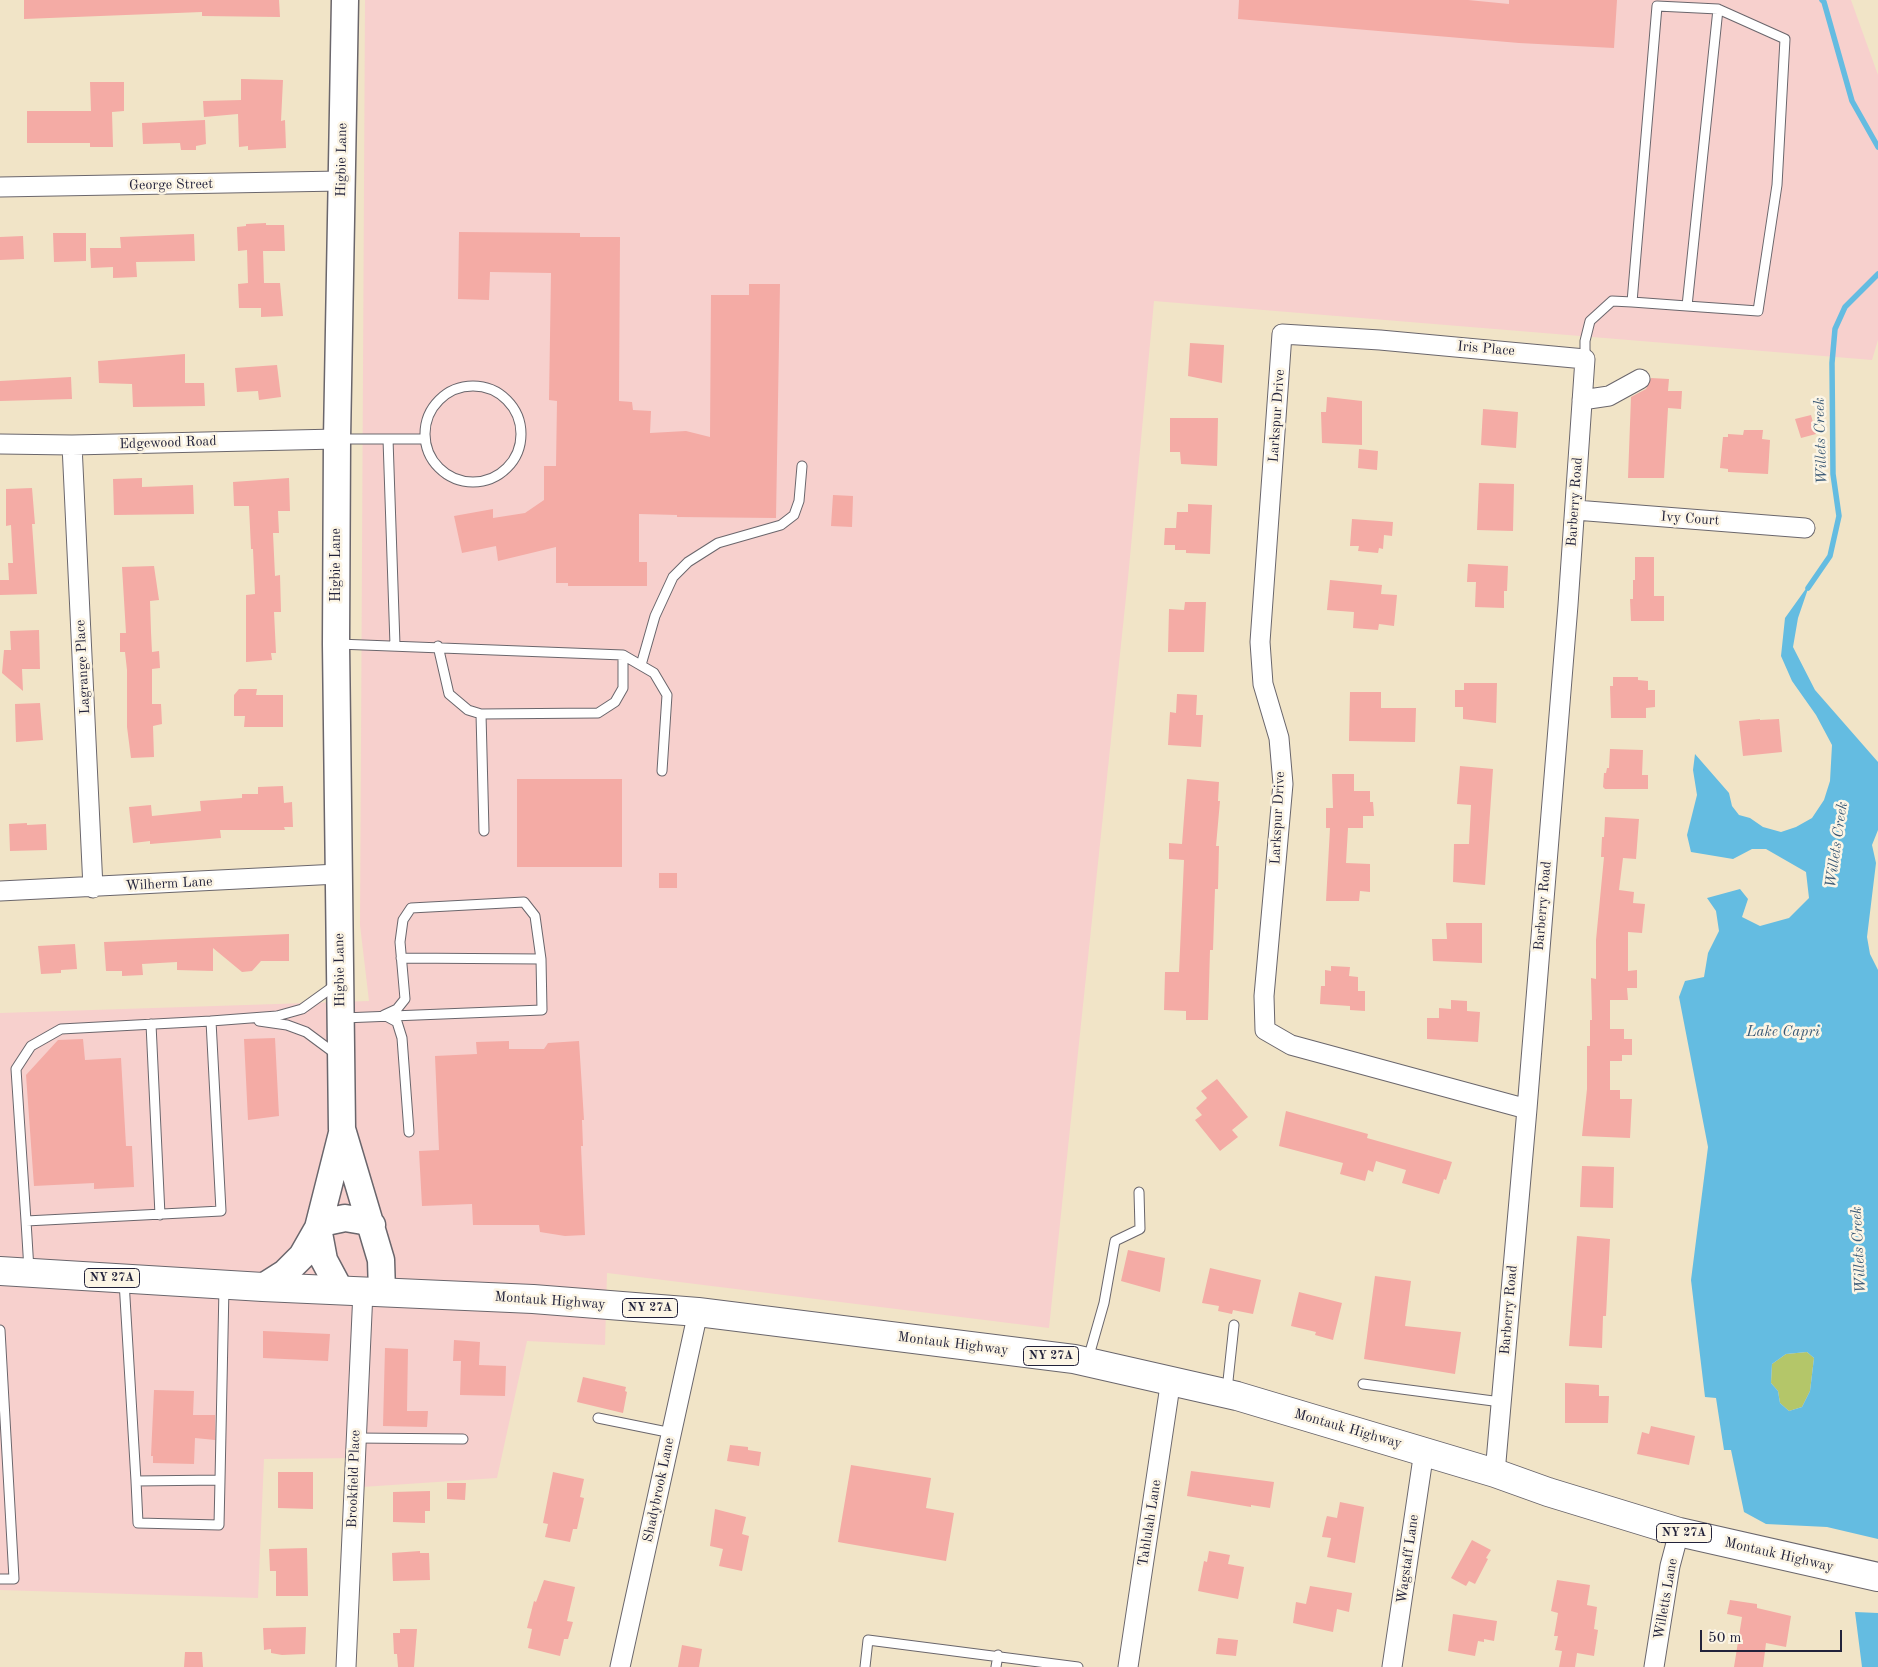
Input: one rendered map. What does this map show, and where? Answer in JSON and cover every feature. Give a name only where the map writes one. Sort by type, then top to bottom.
[{"type":"main road","name":"Higbie Lane","points":[[263,1287],[286,1273],[302,1256],[318,1228],[342,1130],[336,644],[336,439],[345,0]]},
{"type":"main road","name":"Higbie Lane","points":[[318,1228],[324,1260],[362,1291],[381,1260],[342,1130]]},
{"type":"main road","points":[[318,1228],[326,1222],[345,1218],[363,1221],[372,1226]]},
{"type":"main road","name":"Montauk Highway","points":[[0,1271],[224,1285],[534,1300],[698,1312],[1087,1361],[1227,1393],[1424,1451],[1548,1492],[1679,1532],[1878,1576]]},
{"type":"street","name":"George Street","points":[[0,187],[341,181]]},
{"type":"street","name":"Iris Place","points":[[1282,334],[1380,340],[1585,359]]},
{"type":"street","name":"Larkspur Drive","points":[[1282,334],[1260,642],[1263,684],[1279,738],[1283,784],[1264,996],[1265,1030],[1291,1045],[1527,1109]]},
{"type":"street","points":[[1585,359],[1582,400],[1609,396],[1640,378]]},
{"type":"street","name":"Barberry Road","points":[[1495,1473],[1527,1109],[1582,400]]},
{"type":"street","name":"Edgewood Road","points":[[0,444],[72,446],[336,439]]},
{"type":"street","name":"Lagrange Place","points":[[72,446],[93,888]]},
{"type":"street","name":"Ivy Court","points":[[1574,510],[1805,528]]},
{"type":"street","name":"Wilherm Lane","points":[[0,891],[93,888],[338,874]]},
{"type":"street","name":"Brookfield Place","points":[[346,1667],[362,1291]]},
{"type":"street","name":"Shadybrook Lane","points":[[620,1667],[698,1312]]},
{"type":"street","name":"Tahlulah Lane","points":[[1128,1667],[1171,1379]]},
{"type":"street","name":"Wagstaff Lane","points":[[1392,1667],[1424,1451]]},
{"type":"street","name":"Willetts Lane","points":[[1654,1667],[1670,1566],[1679,1532]]},
{"type":"lane","points":[[1657,6],[1681,0]]},
{"type":"lane","points":[[1585,359],[1585,341],[1590,321],[1612,301],[1758,311],[1777,185],[1785,39],[1718,9],[1657,6]]},
{"type":"lane","points":[[1632,302],[1657,6]]},
{"type":"lane","points":[[1687,306],[1718,9]]},
{"type":"lane","points":[[476,386],[493,390],[507,399],[517,412],[522,429],[521,444],[516,458],[506,470],[494,478],[479,483],[464,482],[449,476],[437,467],[429,454],[425,439],[426,422],[433,407],[445,395],[460,388],[476,386]]},
{"type":"lane","points":[[336,439],[425,439]]},
{"type":"lane","points":[[388,439],[395,645]]},
{"type":"lane","points":[[641,665],[655,616],[673,577],[688,562],[718,543],[781,526],[794,515],[799,502],[802,466]]},
{"type":"lane","points":[[336,644],[438,646],[623,655],[654,673],[667,695],[662,771]]},
{"type":"lane","points":[[438,646],[449,694],[468,710],[481,714],[598,713],[615,702],[624,688],[623,655]]},
{"type":"lane","points":[[481,714],[484,831]]},
{"type":"lane","points":[[340,1018],[542,1010],[541,959],[535,916],[524,902],[410,908],[403,920],[400,942],[404,999],[397,1008],[384,1015]]},
{"type":"lane","points":[[401,958],[541,959]]},
{"type":"lane","points":[[29,1273],[16,1069],[31,1046],[61,1029],[277,1016],[302,1009],[323,996],[340,981]]},
{"type":"lane","points":[[384,1015],[397,1022],[402,1038],[409,1132]]},
{"type":"lane","points":[[244,1019],[287,1025],[306,1032],[341,1058]]},
{"type":"lane","points":[[26,1221],[221,1211],[211,1021]]},
{"type":"lane","points":[[151,1024],[160,1214]]},
{"type":"lane","points":[[1087,1361],[1104,1303],[1115,1241],[1140,1228],[1140,1192]]},
{"type":"lane","points":[[123,1279],[138,1523],[219,1525],[224,1285]]},
{"type":"lane","points":[[1227,1393],[1234,1325]]},
{"type":"lane","points":[[0,1330],[14,1579],[0,1579]]},
{"type":"lane","points":[[1363,1384],[1501,1402]]},
{"type":"lane","points":[[598,1418],[672,1433]]},
{"type":"lane","points":[[356,1438],[463,1439]]},
{"type":"lane","points":[[136,1481],[220,1480]]},
{"type":"lane","points":[[0,1523],[10,1522]]},
{"type":"lane","points":[[865,1667],[868,1640],[998,1655],[1078,1667]]},
{"type":"lane","points":[[996,1667],[998,1655]]},
{"type":"shaded area","points":[[365,0],[1851,0],[1878,75],[1878,340],[1872,360],[1154,301],[1128,578],[1049,1328],[607,1273],[605,1345],[527,1341],[497,1478],[362,1487],[363,1458],[264,1459],[258,1598],[0,1590],[0,1013],[369,1001],[360,925]]},
{"type":"green space","points":[[1807,1352],[1814,1358],[1810,1391],[1802,1407],[1789,1411],[1780,1403],[1778,1391],[1771,1383],[1772,1364],[1786,1354]]},
{"type":"water","name":"Lake Capri","points":[[1810,583],[1798,618],[1793,647],[1815,690],[1878,762],[1878,830],[1872,845],[1876,863],[1867,937],[1870,954],[1878,970],[1878,1539],[1827,1527],[1766,1524],[1744,1512],[1731,1450],[1724,1450],[1716,1398],[1705,1397],[1691,1280],[1708,1147],[1679,997],[1685,981],[1704,977],[1708,953],[1719,931],[1716,911],[1707,898],[1740,889],[1748,899],[1742,917],[1760,926],[1789,918],[1809,898],[1806,872],[1766,849],[1752,849],[1733,859],[1691,852],[1687,835],[1697,795],[1693,770],[1695,754],[1729,793],[1732,806],[1739,815],[1750,818],[1763,827],[1781,832],[1796,827],[1812,818],[1824,800],[1830,781],[1832,745],[1816,715],[1792,681],[1781,656],[1785,618]],"holes":[[[1807,1352],[1814,1358],[1810,1391],[1802,1407],[1789,1411],[1780,1403],[1778,1391],[1771,1383],[1772,1364],[1786,1354]]]},
{"type":"water","points":[[1855,1612],[1878,1613],[1878,1667],[1862,1667]]},
{"type":"building","points":[[24,0],[279,0],[280,17],[202,16],[202,12],[24,19]]},
{"type":"building","points":[[1239,0],[1468,0],[1509,4],[1509,0],[1617,0],[1614,48],[1519,43],[1238,19]]},
{"type":"building","points":[[241,79],[283,80],[281,121],[285,120],[286,148],[248,150],[248,146],[239,147],[238,114],[204,117],[203,101],[241,100]]},
{"type":"building","points":[[90,82],[124,82],[124,111],[112,112],[113,147],[90,147],[90,143],[27,143],[27,111],[91,111]]},
{"type":"building","points":[[205,120],[206,144],[196,146],[196,150],[181,150],[180,143],[143,144],[142,123]]},
{"type":"building","points":[[266,223],[266,225],[284,225],[285,251],[263,251],[264,283],[280,283],[283,316],[261,317],[261,308],[239,308],[238,284],[248,283],[247,250],[238,251],[237,227],[246,226],[246,224]]},
{"type":"building","points":[[459,232],[580,233],[580,237],[620,237],[619,401],[632,402],[633,410],[651,411],[650,433],[686,431],[710,437],[711,295],[749,295],[749,284],[780,284],[776,518],[677,517],[677,515],[639,514],[639,562],[647,562],[647,586],[568,586],[568,583],[556,583],[556,547],[498,561],[496,546],[462,553],[454,516],[493,509],[493,518],[525,513],[544,500],[544,466],[556,466],[557,401],[549,400],[551,273],[490,272],[489,300],[458,299]]},
{"type":"building","points":[[53,233],[86,233],[86,261],[54,262]]},
{"type":"building","points":[[194,234],[195,261],[136,262],[137,277],[113,278],[113,267],[91,268],[90,248],[121,248],[120,237]]},
{"type":"building","points":[[23,236],[24,259],[0,260],[0,237]]},
{"type":"building","points":[[1190,343],[1224,345],[1222,383],[1188,376]]},
{"type":"building","points":[[185,354],[185,383],[204,383],[205,406],[133,407],[132,384],[99,383],[98,361]]},
{"type":"building","points":[[277,365],[281,397],[259,400],[258,391],[237,392],[235,368]]},
{"type":"building","points":[[71,377],[72,399],[0,401],[0,381]]},
{"type":"building","points":[[1651,378],[1669,379],[1668,391],[1682,391],[1681,409],[1668,408],[1664,478],[1628,478],[1631,397],[1646,389]]},
{"type":"building","points":[[1327,397],[1362,401],[1362,445],[1322,443],[1321,412],[1326,412]]},
{"type":"building","points":[[1483,409],[1518,412],[1516,448],[1481,445]]},
{"type":"building","points":[[1811,415],[1816,434],[1801,438],[1795,419]]},
{"type":"building","points":[[1170,418],[1218,418],[1217,466],[1181,464],[1180,452],[1170,452]]},
{"type":"building","points":[[1744,430],[1763,430],[1762,439],[1770,440],[1768,474],[1728,472],[1728,469],[1720,468],[1723,437],[1728,437],[1728,434],[1743,435]]},
{"type":"building","points":[[1359,449],[1378,451],[1377,470],[1358,468]]},
{"type":"building","points":[[142,478],[142,487],[193,485],[194,514],[114,515],[113,479]]},
{"type":"building","points":[[289,478],[290,511],[278,511],[279,533],[273,533],[275,576],[280,575],[281,612],[274,612],[276,653],[271,653],[272,660],[246,662],[246,595],[255,594],[253,549],[251,549],[249,506],[234,506],[233,482]]},
{"type":"building","points":[[1479,483],[1514,484],[1513,531],[1477,530]]},
{"type":"building","points":[[32,488],[35,524],[32,524],[37,594],[0,595],[0,580],[9,580],[8,563],[13,563],[11,525],[6,526],[6,489]]},
{"type":"building","points":[[833,495],[853,496],[852,527],[831,526]]},
{"type":"building","points":[[1188,504],[1212,505],[1210,554],[1186,553],[1186,550],[1175,550],[1175,545],[1164,545],[1165,528],[1176,528],[1177,512],[1188,512]]},
{"type":"building","points":[[1352,519],[1393,522],[1392,536],[1384,535],[1383,549],[1379,548],[1378,553],[1358,551],[1359,546],[1350,546]]},
{"type":"building","points":[[1635,557],[1654,557],[1654,596],[1664,596],[1664,621],[1631,621],[1630,599],[1633,599]]},
{"type":"building","points":[[1468,564],[1508,566],[1507,591],[1504,591],[1504,608],[1475,607],[1476,582],[1467,582]]},
{"type":"building","points":[[154,566],[159,600],[150,601],[152,652],[159,651],[160,668],[152,669],[152,704],[161,704],[162,724],[153,726],[154,757],[131,758],[127,727],[127,670],[125,652],[120,652],[120,633],[126,633],[122,567]]},
{"type":"building","points":[[1330,580],[1382,585],[1381,594],[1397,595],[1394,626],[1379,624],[1378,630],[1353,628],[1354,612],[1327,610]]},
{"type":"building","points":[[1185,602],[1206,602],[1204,652],[1168,652],[1169,609],[1184,610]]},
{"type":"building","points":[[39,630],[40,669],[22,669],[23,691],[2,673],[4,650],[11,650],[10,631]]},
{"type":"building","points":[[1613,677],[1638,677],[1638,680],[1648,681],[1648,690],[1655,690],[1655,707],[1646,708],[1646,718],[1611,718],[1610,686],[1613,686]]},
{"type":"building","points":[[1464,683],[1497,683],[1496,723],[1463,719],[1463,707],[1455,707],[1455,690],[1464,690]]},
{"type":"building","points":[[239,689],[257,689],[256,695],[283,695],[283,727],[244,727],[245,716],[234,716],[234,695]]},
{"type":"building","points":[[1350,692],[1381,692],[1381,708],[1416,708],[1415,742],[1349,741]]},
{"type":"building","points":[[1177,694],[1197,695],[1196,715],[1203,715],[1201,747],[1168,745],[1170,712],[1176,713]]},
{"type":"building","points":[[40,703],[43,740],[16,742],[15,704]]},
{"type":"building","points":[[1779,719],[1782,752],[1743,756],[1739,721]]},
{"type":"building","points":[[1610,749],[1643,750],[1642,775],[1648,775],[1648,789],[1605,789],[1603,787],[1604,773],[1609,768]]},
{"type":"building","points":[[1460,766],[1493,769],[1485,885],[1453,882],[1454,844],[1469,844],[1471,805],[1457,804]]},
{"type":"building","points":[[1332,774],[1354,774],[1354,791],[1370,791],[1370,802],[1373,802],[1374,816],[1363,816],[1363,828],[1348,828],[1346,863],[1370,864],[1370,892],[1360,891],[1359,901],[1326,901],[1330,828],[1326,828],[1326,808],[1333,808]]},
{"type":"building","points":[[517,779],[622,779],[622,867],[517,867]]},
{"type":"building","points":[[1187,779],[1219,782],[1218,801],[1220,801],[1216,846],[1219,846],[1218,889],[1215,889],[1213,950],[1210,950],[1208,1020],[1186,1020],[1186,1011],[1164,1010],[1165,972],[1179,972],[1184,860],[1169,859],[1169,843],[1182,844]]},
{"type":"building","points":[[283,786],[284,803],[292,802],[293,827],[284,827],[285,830],[220,830],[221,838],[150,844],[150,841],[133,843],[129,807],[151,805],[152,816],[201,811],[200,801],[242,798],[242,794],[258,794],[258,787]]},
{"type":"building","points":[[1605,817],[1639,819],[1636,859],[1623,858],[1619,890],[1634,892],[1633,903],[1645,904],[1642,933],[1628,932],[1628,971],[1637,970],[1637,988],[1627,988],[1628,1000],[1610,1000],[1610,1029],[1624,1029],[1624,1039],[1632,1039],[1632,1055],[1622,1055],[1622,1061],[1610,1061],[1610,1090],[1620,1090],[1620,1099],[1632,1099],[1630,1138],[1582,1136],[1587,1089],[1587,1046],[1590,1046],[1590,1020],[1592,1020],[1591,978],[1596,979],[1596,940],[1604,857],[1601,857]]},
{"type":"building","points":[[27,823],[27,825],[46,824],[47,850],[10,851],[9,824]]},
{"type":"building","points":[[659,873],[677,873],[677,888],[659,888]]},
{"type":"building","points":[[1446,923],[1482,923],[1482,963],[1433,961],[1432,939],[1447,939]]},
{"type":"building","points":[[289,934],[289,961],[261,961],[252,971],[242,972],[213,948],[213,971],[177,970],[177,962],[142,964],[143,975],[122,976],[122,971],[106,971],[104,942]]},
{"type":"building","points":[[75,944],[77,969],[61,970],[61,973],[41,974],[38,946]]},
{"type":"building","points":[[1331,966],[1350,967],[1349,976],[1358,977],[1358,991],[1365,991],[1365,1011],[1350,1010],[1350,1006],[1320,1004],[1321,986],[1325,986],[1325,970],[1331,971]]},
{"type":"building","points":[[1451,1000],[1467,1001],[1467,1011],[1480,1012],[1478,1042],[1427,1039],[1427,1018],[1439,1018],[1439,1008],[1451,1009]]},
{"type":"building","points":[[275,1038],[279,1116],[248,1120],[244,1039]]},
{"type":"building","points":[[83,1039],[85,1060],[121,1058],[126,1146],[132,1146],[134,1187],[94,1189],[94,1183],[34,1186],[26,1075],[58,1040]]},
{"type":"building","points":[[509,1041],[509,1049],[544,1049],[548,1043],[579,1041],[584,1120],[582,1120],[583,1146],[581,1146],[585,1235],[565,1236],[540,1232],[539,1225],[473,1225],[472,1204],[422,1206],[419,1151],[439,1150],[435,1056],[477,1054],[476,1042]]},
{"type":"building","points":[[1217,1079],[1248,1117],[1232,1130],[1238,1137],[1220,1151],[1195,1120],[1202,1115],[1196,1108],[1207,1098],[1201,1091]]},
{"type":"building","points":[[1286,1111],[1368,1134],[1367,1138],[1452,1162],[1446,1180],[1444,1179],[1439,1194],[1402,1183],[1406,1170],[1376,1161],[1373,1172],[1368,1170],[1365,1181],[1340,1174],[1343,1163],[1279,1146]]},
{"type":"building","points":[[1582,1166],[1614,1167],[1613,1208],[1580,1207]]},
{"type":"building","points":[[1577,1236],[1610,1239],[1606,1316],[1603,1316],[1602,1348],[1569,1346]]},
{"type":"building","points":[[1128,1250],[1165,1258],[1160,1292],[1121,1281]]},
{"type":"building","points":[[1210,1268],[1261,1280],[1253,1314],[1233,1310],[1232,1314],[1218,1311],[1219,1306],[1202,1303]]},
{"type":"building","points":[[1375,1276],[1411,1281],[1405,1326],[1461,1332],[1455,1374],[1364,1359]]},
{"type":"building","points":[[1299,1292],[1342,1303],[1333,1340],[1315,1335],[1316,1332],[1291,1326]]},
{"type":"building","points":[[263,1331],[330,1334],[328,1361],[263,1358]]},
{"type":"building","points":[[454,1340],[480,1342],[479,1365],[506,1366],[505,1396],[460,1395],[461,1361],[453,1361]]},
{"type":"building","points":[[385,1348],[408,1349],[407,1411],[428,1411],[427,1427],[383,1426]]},
{"type":"building","points":[[583,1377],[626,1387],[625,1391],[627,1392],[623,1413],[577,1402]]},
{"type":"building","points":[[1565,1383],[1599,1385],[1599,1396],[1609,1396],[1608,1423],[1565,1423]]},
{"type":"building","points":[[154,1390],[194,1391],[193,1415],[215,1415],[215,1440],[195,1438],[194,1464],[153,1463],[153,1456],[151,1456]]},
{"type":"building","points":[[1651,1426],[1695,1436],[1689,1465],[1637,1454],[1642,1432],[1649,1434]]},
{"type":"building","points":[[730,1445],[748,1447],[748,1450],[761,1452],[759,1466],[727,1461]]},
{"type":"building","points":[[851,1465],[931,1478],[926,1508],[954,1513],[946,1561],[838,1542]]},
{"type":"building","points":[[1191,1471],[1274,1482],[1270,1508],[1251,1505],[1251,1507],[1187,1496]]},
{"type":"building","points":[[278,1472],[313,1472],[313,1509],[278,1508]]},
{"type":"building","points":[[553,1472],[584,1479],[580,1497],[584,1498],[577,1529],[573,1529],[570,1542],[545,1537],[548,1524],[543,1523]]},
{"type":"building","points":[[447,1483],[466,1483],[465,1500],[447,1499]]},
{"type":"building","points":[[430,1491],[430,1511],[425,1511],[425,1523],[393,1522],[393,1492]]},
{"type":"building","points":[[1340,1502],[1364,1507],[1355,1563],[1327,1557],[1331,1538],[1322,1537],[1327,1516],[1337,1518]]},
{"type":"building","points":[[715,1509],[746,1517],[742,1534],[749,1536],[742,1571],[719,1566],[723,1549],[710,1546]]},
{"type":"building","points":[[1472,1540],[1491,1550],[1475,1584],[1469,1581],[1466,1586],[1451,1578]]},
{"type":"building","points":[[307,1548],[308,1596],[276,1596],[276,1571],[270,1571],[269,1549]]},
{"type":"building","points":[[420,1551],[420,1553],[429,1553],[430,1580],[393,1581],[392,1553]]},
{"type":"building","points":[[1209,1551],[1230,1555],[1228,1564],[1244,1567],[1238,1599],[1198,1591],[1204,1561],[1207,1562]]},
{"type":"building","points":[[544,1580],[575,1587],[567,1621],[573,1622],[568,1639],[564,1639],[560,1656],[528,1648],[532,1629],[527,1628],[534,1601],[536,1602]]},
{"type":"building","points":[[1557,1580],[1590,1585],[1587,1605],[1597,1607],[1594,1629],[1598,1630],[1594,1656],[1577,1653],[1575,1667],[1559,1667],[1562,1651],[1555,1650],[1558,1636],[1554,1636],[1558,1613],[1551,1611]]},
{"type":"building","points":[[1310,1586],[1352,1593],[1349,1612],[1337,1609],[1333,1632],[1293,1623],[1296,1602],[1306,1604]]},
{"type":"building","points":[[1730,1600],[1757,1604],[1757,1608],[1791,1616],[1786,1647],[1766,1643],[1763,1667],[1734,1667],[1742,1617],[1727,1614]]},
{"type":"building","points":[[1453,1614],[1497,1621],[1494,1641],[1484,1639],[1484,1642],[1478,1641],[1475,1656],[1448,1651]]},
{"type":"building","points":[[306,1627],[305,1654],[282,1655],[271,1653],[271,1649],[264,1650],[263,1628]]},
{"type":"building","points":[[400,1629],[417,1629],[414,1667],[398,1667],[397,1654],[394,1654],[393,1633],[400,1633]]},
{"type":"building","points":[[1218,1638],[1238,1640],[1236,1656],[1216,1654]]},
{"type":"building","points":[[682,1645],[702,1649],[699,1667],[678,1667]]},
{"type":"building","points":[[185,1652],[202,1652],[203,1667],[184,1667]]},
{"type":"waterway","name":"Willets Creek","points":[[1822,0],[1852,101],[1878,147]]},
{"type":"waterway","name":"Willets Creek","points":[[1808,588],[1830,556],[1839,516],[1833,474],[1832,363],[1835,329],[1845,307],[1878,274]]}]
